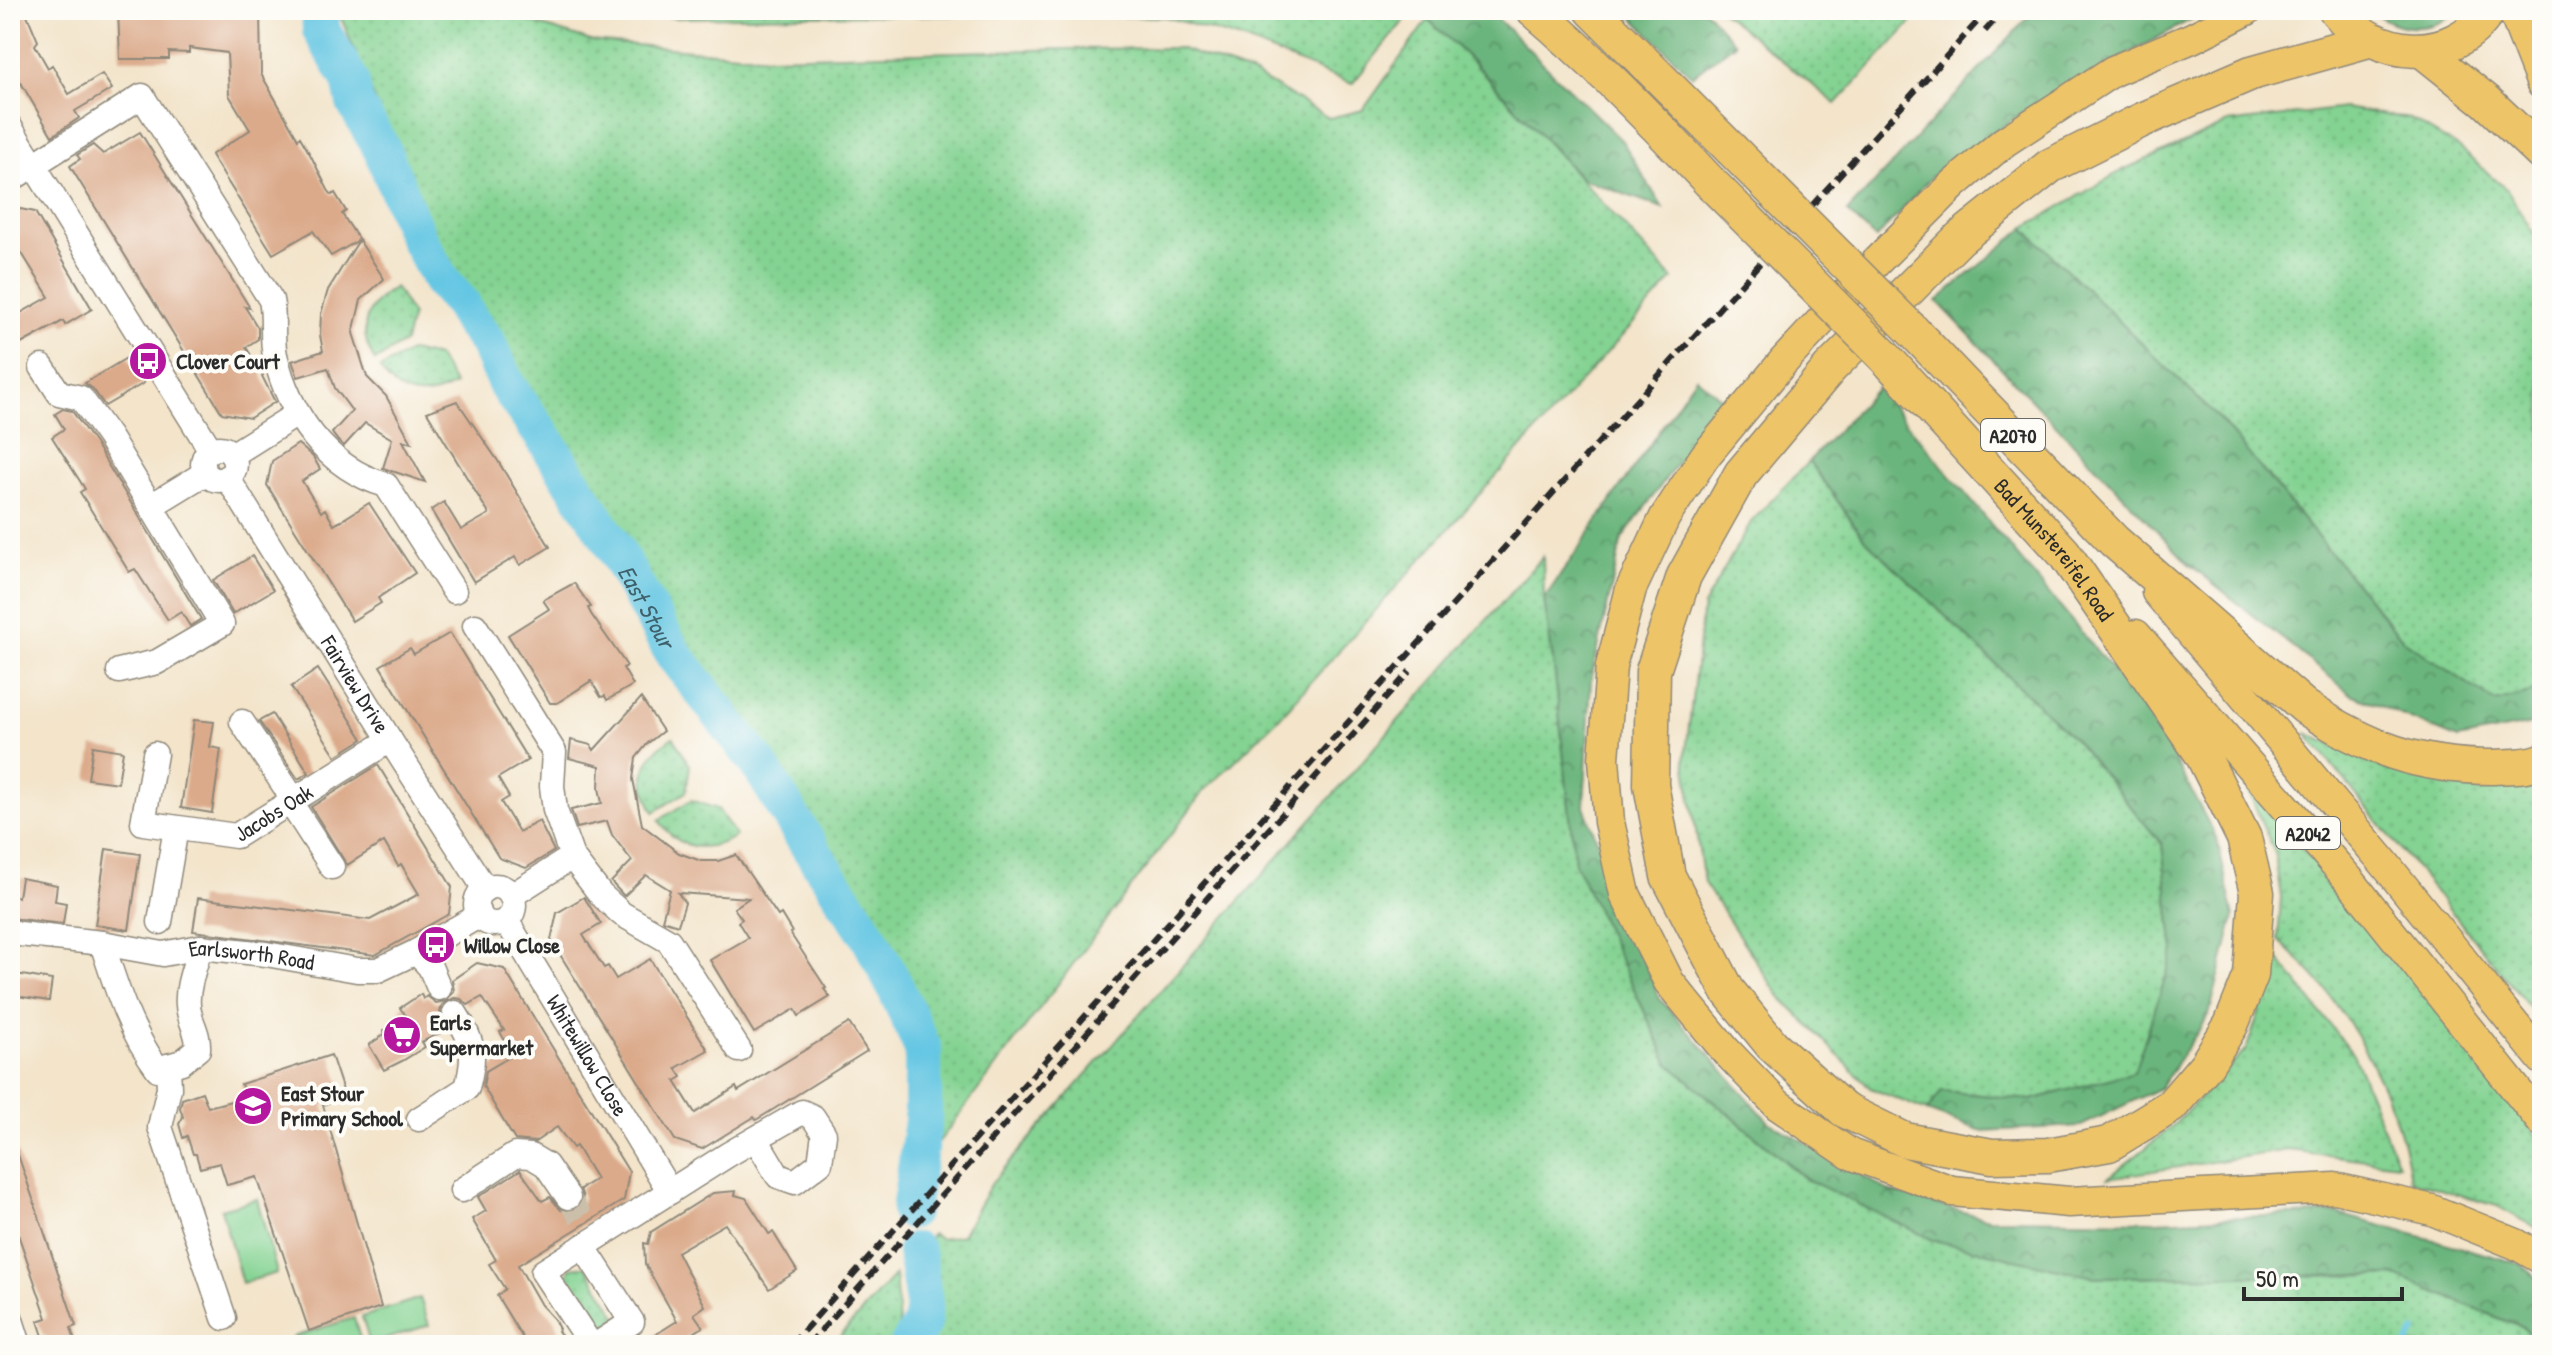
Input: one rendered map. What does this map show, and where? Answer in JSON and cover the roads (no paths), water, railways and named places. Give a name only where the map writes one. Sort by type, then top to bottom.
[{"type":"highway","name":"Bad Munstereifel Road","points":[[1534,10],[1660,128],[1884,356],[2064,553]]},
{"type":"highway","name":"Bad Munstereifel Road","points":[[1592,10],[1911,329],[2114,541]]},
{"type":"highway","points":[[2336,10],[2346,24],[2369,40],[2395,49],[2422,50],[2446,44],[2468,32],[2489,10]]},
{"type":"highway","points":[[2064,553],[2202,754],[2244,838],[2257,893],[2251,975],[2231,1025],[2197,1076],[2171,1106],[2109,1144],[2048,1155],[1992,1156],[1905,1140],[1844,1110],[1772,1045],[1728,991],[1668,876],[1651,785],[1653,671],[1684,576],[1741,474],[1830,368],[1960,238],[2050,166],[2142,120],[2251,73],[2369,40]]},
{"type":"highway","points":[[2422,50],[2486,101],[2542,154]]},
{"type":"highway","points":[[2114,541],[2287,692],[2338,729],[2417,761],[2467,767],[2528,766],[2542,761]]},
{"type":"main road","points":[[2247,10],[2192,38],[2113,71],[2004,142],[1954,184],[1877,261],[1783,362],[1705,456],[1665,517],[1631,589],[1611,666],[1604,759],[1609,822],[1625,894],[1669,982],[1726,1051],[1778,1105],[1850,1154],[1952,1191],[2069,1202],[2335,1188],[2432,1210],[2516,1244],[2542,1259]]},
{"type":"main road","points":[[2513,10],[2542,84]]},
{"type":"main road","name":"Bad Munstereifel Road","points":[[2114,541],[2385,864],[2542,1059]]},
{"type":"main road","name":"Bad Munstereifel Road","points":[[2064,553],[2351,882],[2542,1122]]},
{"type":"street","points":[[10,180],[142,96],[271,300],[275,319],[275,354],[297,414],[318,443],[337,461],[363,479],[386,485],[454,591]]},
{"type":"street","name":"Fairview Drive","points":[[10,127],[485,889]]},
{"type":"street","points":[[42,367],[59,393],[81,398],[112,443],[222,624],[157,662],[119,671]]},
{"type":"street","points":[[151,506],[297,414]]},
{"type":"street","points":[[475,626],[554,752],[552,786],[555,810],[572,857],[601,895],[622,914],[669,941],[739,1050]]},
{"type":"street","points":[[242,722],[332,867]]},
{"type":"street","name":"Jacobs Oak","points":[[155,754],[143,823],[236,836],[390,740]]},
{"type":"street","points":[[160,922],[176,828]]},
{"type":"street","points":[[511,896],[572,857]]},
{"type":"street","points":[[497,886],[511,896],[514,906],[506,920],[489,922],[480,915],[478,898],[485,889],[497,886]]},
{"type":"street","name":"Earlsworth Road","points":[[10,933],[102,943],[163,954],[200,947],[266,954],[357,970],[378,970],[480,915]]},
{"type":"street","name":"Whitewillow Close","points":[[506,920],[670,1192]]},
{"type":"street","points":[[102,943],[120,1001],[146,1054],[158,1069],[182,1062],[198,1049],[199,1036],[191,1021],[187,1002],[200,947]]},
{"type":"street","points":[[416,952],[430,967],[439,988]]},
{"type":"street","points":[[419,1119],[467,1088],[474,1064],[474,1049],[455,1013]]},
{"type":"street","points":[[168,1066],[169,1088],[160,1127],[224,1318]]},
{"type":"street","points":[[587,1236],[632,1322],[593,1345],[543,1272],[587,1236],[670,1192],[756,1139]]},
{"type":"street","points":[[462,1190],[515,1155],[531,1156],[546,1165],[568,1197]]},
{"type":"street","points":[[10,1317],[19,1345]]},
{"type":"waterway","name":"East Stour","points":[[320,10],[321,30],[350,80],[355,103],[382,150],[417,237],[441,281],[460,302],[487,342],[507,386],[611,542],[674,655],[758,763],[867,933],[895,987],[923,1049],[923,1121],[910,1211]]},
{"type":"waterway","name":"East Stour","points":[[909,1345],[922,1323],[924,1303],[916,1251]]},
{"type":"waterway","points":[[2407,1345],[2415,1331]]},
{"type":"tunnel","points":[[568,1197],[585,1224]]},
{"type":"railway","points":[[791,1345],[1988,10]]},
{"type":"railway","points":[[1985,31],[2004,10]]},
{"type":"railway","points":[[808,1345],[1410,671]]},
{"type":"place","name":"Clover Court","points":[[148,361]]},
{"type":"place","name":"Willow Close","points":[[436,945]]},
{"type":"place","name":"Earls Supermarket","points":[[402,1035]]},
{"type":"place","name":"East Stour Primary School","points":[[253,1106]]}]
